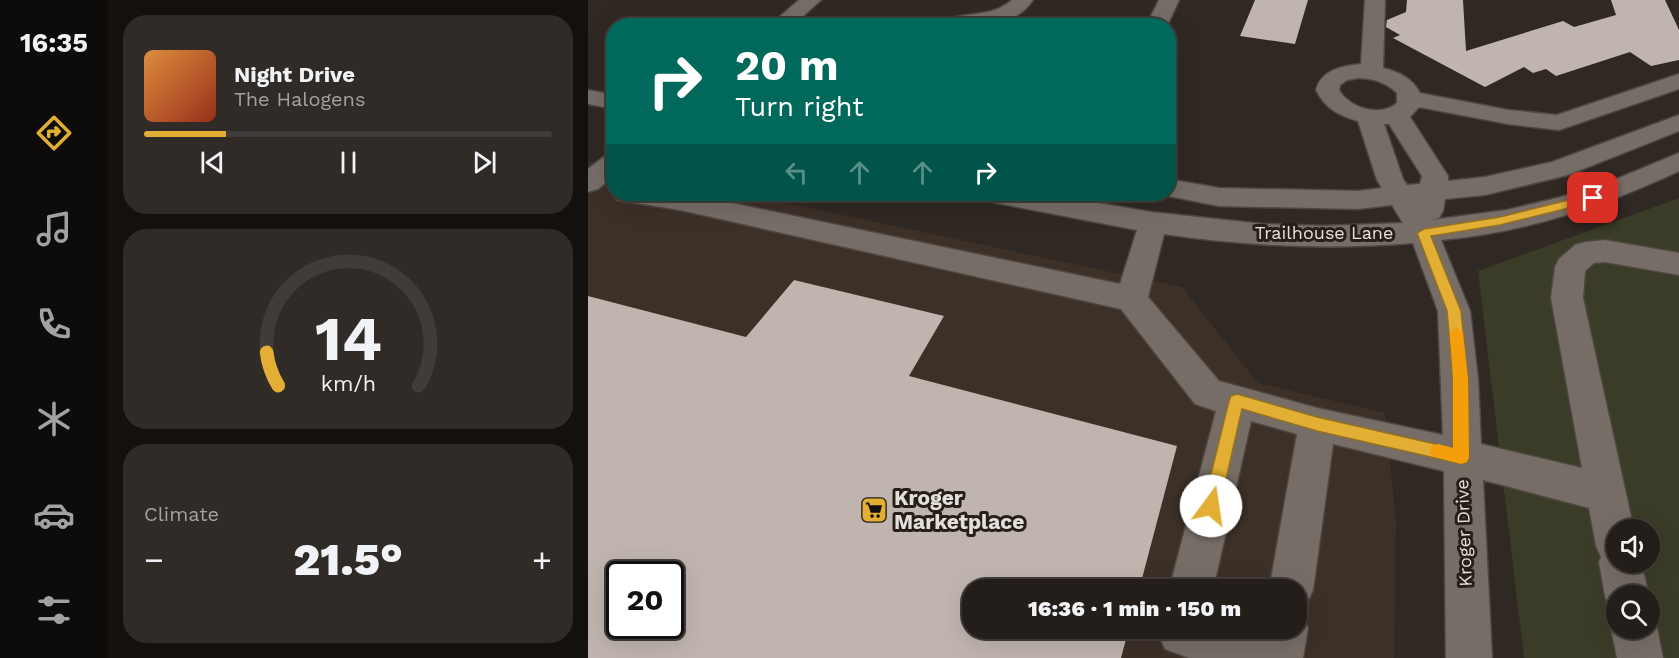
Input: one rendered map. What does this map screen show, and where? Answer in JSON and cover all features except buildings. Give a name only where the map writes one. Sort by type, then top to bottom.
[{"type":"street","points":[[789,18],[811,0]]},
{"type":"street","points":[[957,18],[1002,17],[1011,13],[1023,0]]},
{"type":"street","points":[[1160,18],[1169,0]]},
{"type":"street","points":[[1372,72],[1375,0]]},
{"type":"street","points":[[1424,233],[1434,192],[1435,176],[1403,107],[1406,88],[1397,81],[1372,72],[1359,71],[1337,76],[1330,81],[1328,94],[1333,102],[1354,114],[1369,117],[1403,107],[1559,123],[1679,81]]},
{"type":"street","points":[[588,97],[606,100]]},
{"type":"street","name":"Kroger Drive","points":[[1369,117],[1390,180],[1402,195],[1424,233],[1454,311],[1460,379],[1469,658]]},
{"type":"street","name":"Trailhouse Lane","points":[[1176,189],[1219,197],[1358,200],[1485,186],[1559,169],[1679,122]]},
{"type":"street","name":"Trailhouse Lane","points":[[1034,201],[1204,230],[1293,236],[1424,233],[1500,221],[1593,198],[1633,183],[1679,161]]},
{"type":"street","points":[[588,186],[606,169]]},
{"type":"street","points":[[588,186],[606,190]]},
{"type":"street","points":[[680,201],[1131,299],[1209,393],[1317,424],[1606,493]]},
{"type":"street","points":[[1131,299],[1153,223]]},
{"type":"street","points":[[1611,519],[1567,298],[1570,267],[1586,253],[1605,251],[1679,264]]},
{"type":"street","points":[[1194,579],[1237,401]]},
{"type":"street","points":[[1293,579],[1317,424]]},
{"type":"street","points":[[1201,639],[1266,658]]},
{"type":"street","points":[[1280,658],[1283,639]]},
{"type":"street","points":[[1636,639],[1640,658]]},
{"type":"shaded area","points":[[588,161],[606,165],[606,201],[776,201],[1182,287],[1258,383],[1385,413],[1396,521],[1394,658],[588,658]]},
{"type":"green space","points":[[1679,198],[1679,658],[1524,658],[1478,271]]},
{"type":"slow traffic","points":[[1438,451],[1461,457],[1457,333]]},
{"type":"place","name":"Kroger Marketplace","points":[[874,510]]},
{"type":"route","points":[[1211,506],[1237,401],[1317,424],[1461,457],[1460,379],[1454,311],[1424,233],[1500,221],[1593,198]]}]
